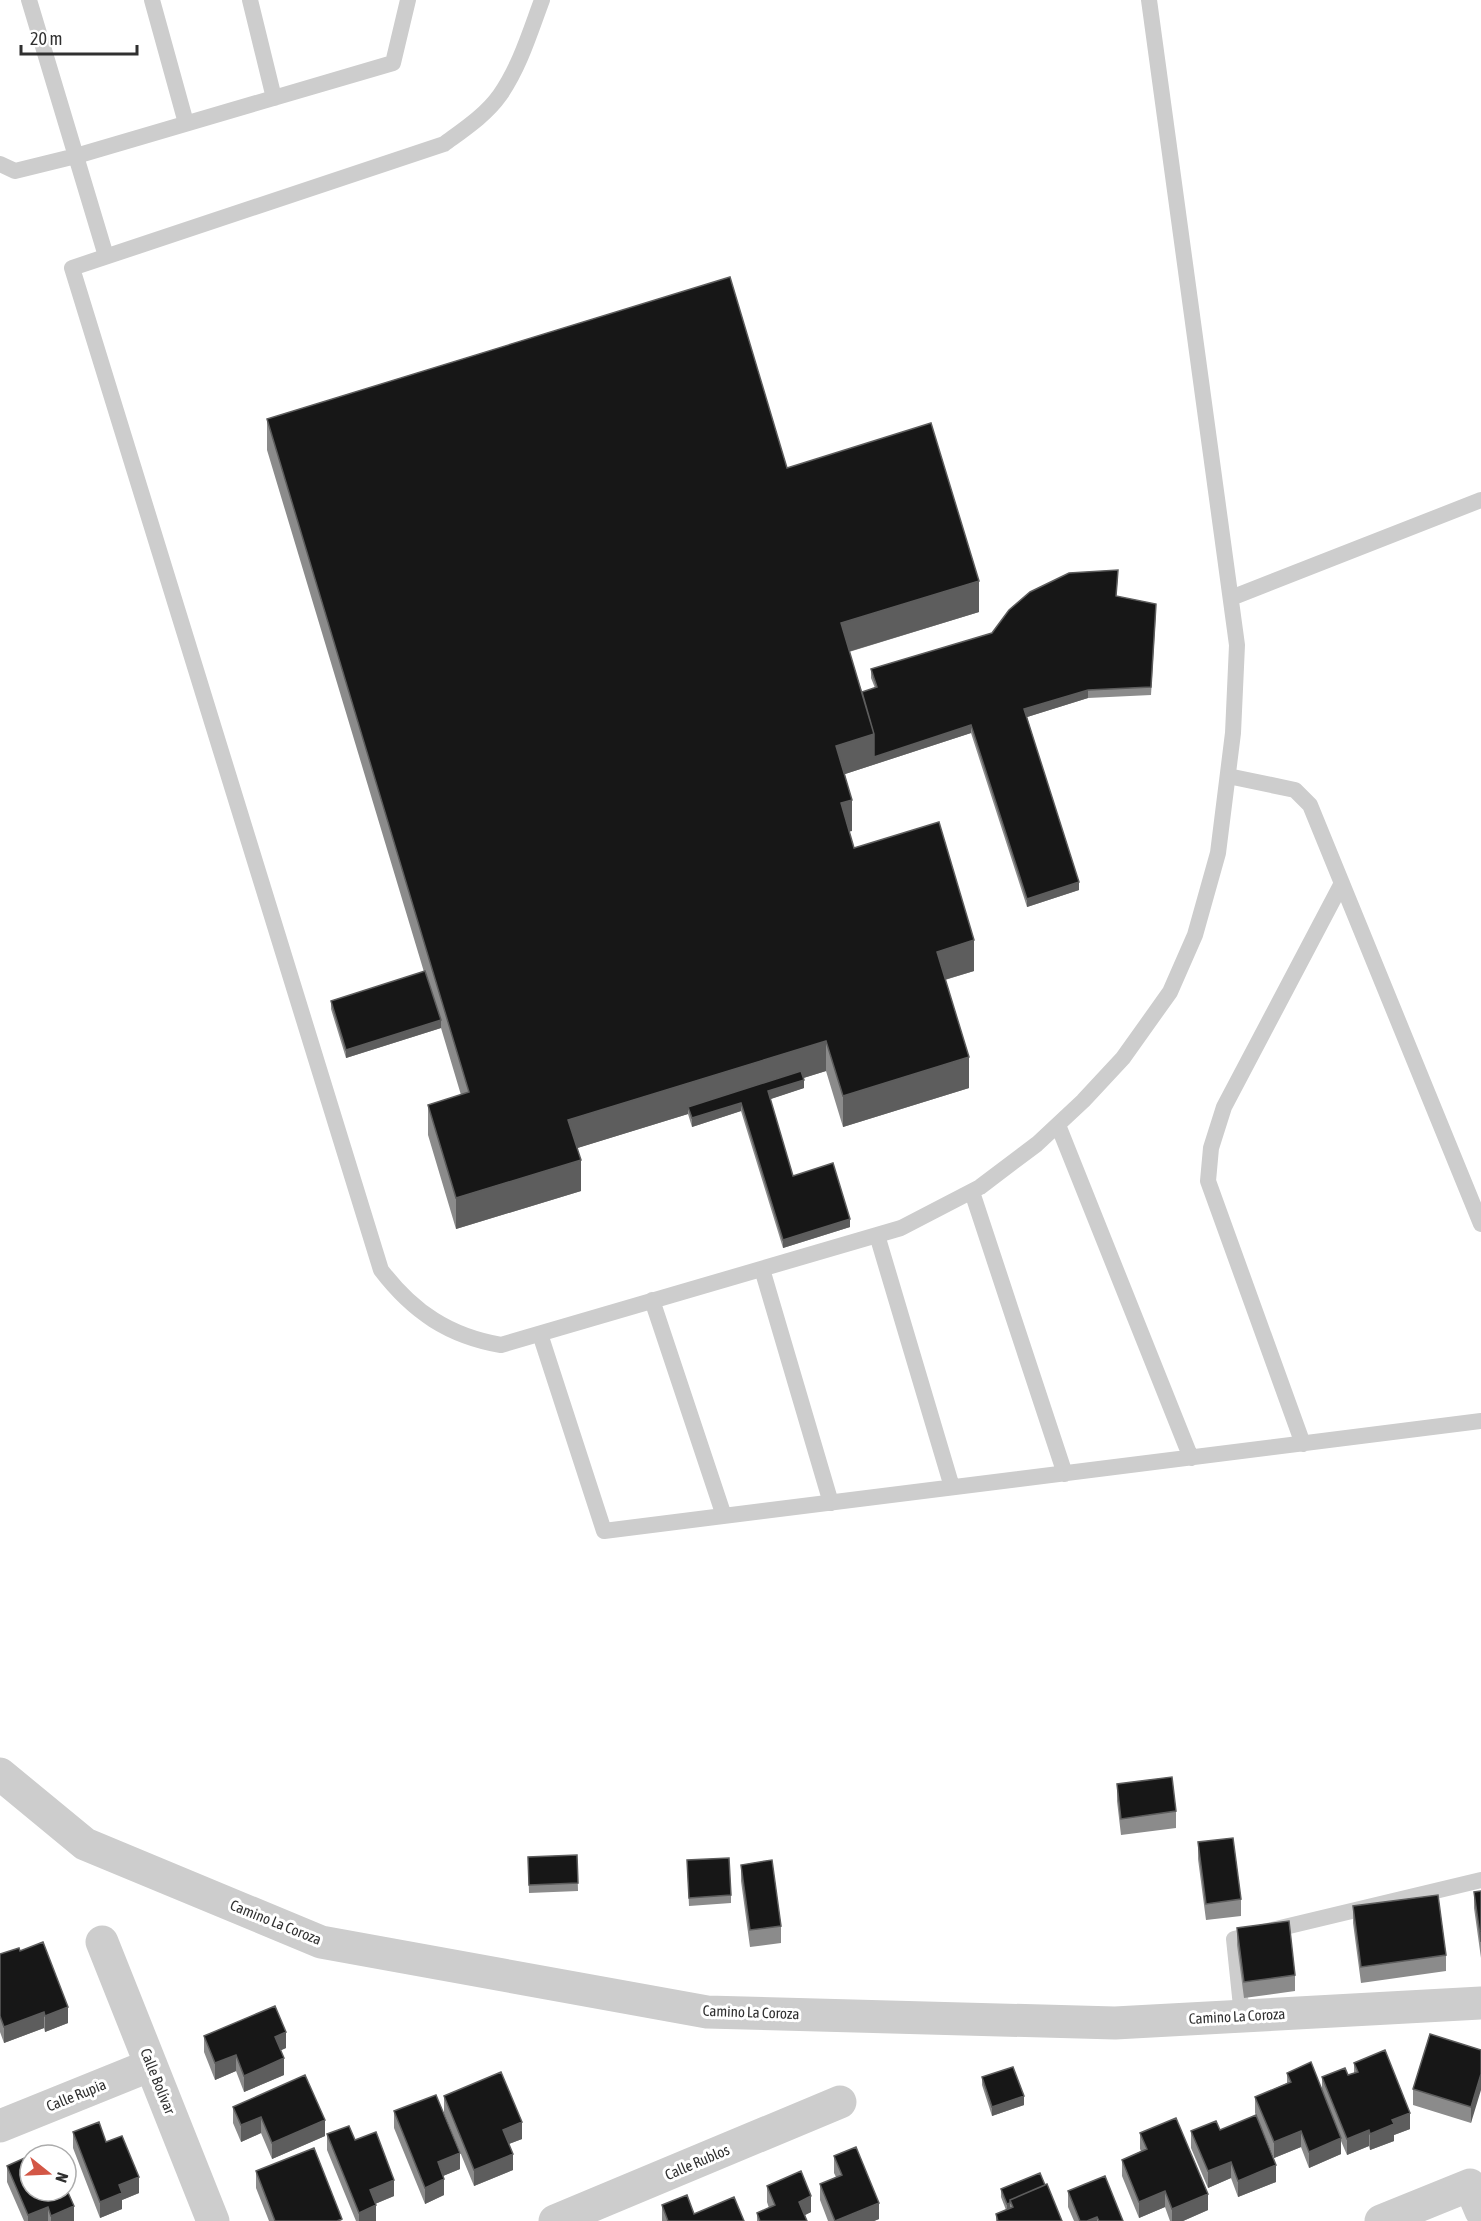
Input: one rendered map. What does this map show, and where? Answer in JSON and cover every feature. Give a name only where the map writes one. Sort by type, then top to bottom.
[{"type":"street","name":"Camino La Coroza","points":[[0,1774],[85,1844],[321,1942],[707,2012],[1115,2023],[1481,2003]]},
{"type":"street","name":"Calle Bolívar","points":[[102,1942],[213,2221]]},
{"type":"street","name":"Calle Rupia","points":[[0,2126],[151,2066]]},
{"type":"street","name":"Calle Rublos","points":[[555,2221],[619,2209],[840,2102]]},
{"type":"street","points":[[1381,2221],[1470,2185],[1481,2211]]},
{"type":"lane","points":[[29,0],[106,256]]},
{"type":"lane","points":[[152,0],[186,123]]},
{"type":"lane","points":[[250,0],[274,98]]},
{"type":"lane","points":[[0,164],[15,171],[76,156],[393,63],[408,0]]},
{"type":"lane","points":[[542,0],[518,65],[500,96],[480,116],[444,144],[72,268],[381,1270],[401,1296],[441,1326],[472,1340],[501,1345],[901,1228],[972,1192],[1058,1125],[1123,1058],[1170,992],[1195,935],[1218,853],[1233,733],[1237,645],[1149,0]]},
{"type":"lane","points":[[1231,598],[1481,500]]},
{"type":"lane","points":[[1228,776],[1295,790],[1310,805],[1481,1224]]},
{"type":"lane","points":[[1303,1444],[1208,1182],[1211,1148],[1224,1107],[1342,883]]},
{"type":"lane","points":[[1058,1125],[1191,1458]]},
{"type":"lane","points":[[972,1192],[1065,1474]]},
{"type":"lane","points":[[877,1235],[952,1487]]},
{"type":"lane","points":[[762,1269],[831,1503]]},
{"type":"lane","points":[[652,1300],[724,1516]]},
{"type":"lane","points":[[540,1334],[604,1531],[1481,1421]]},
{"type":"lane","points":[[1242,2016],[1234,1939],[1481,1880]]},
{"type":"building","points":[[730,277],[787,468],[931,423],[979,581],[841,623],[874,734],[836,746],[852,800],[841,803],[854,848],[939,822],[974,940],[937,952],[969,1057],[843,1096],[826,1041],[568,1120],[581,1160],[456,1198],[428,1105],[469,1092],[267,419]]},
{"type":"building","points":[[1118,570],[1116,596],[1156,604],[1151,687],[1088,690],[1024,709],[1079,882],[1027,899],[971,725],[874,757],[874,734],[862,692],[877,687],[871,669],[992,633],[1009,610],[1030,592],[1069,573]]},
{"type":"building","points":[[425,971],[441,1020],[346,1050],[331,1001]]},
{"type":"building","points":[[801,1071],[804,1080],[768,1091],[793,1176],[833,1163],[850,1219],[783,1240],[741,1103],[692,1118],[688,1107]]},
{"type":"building","points":[[1172,1777],[1176,1811],[1121,1819],[1117,1784]]},
{"type":"building","points":[[1233,1838],[1241,1899],[1206,1904],[1198,1842]]},
{"type":"building","points":[[577,1855],[578,1883],[529,1885],[528,1857]]},
{"type":"building","points":[[729,1858],[731,1895],[689,1898],[687,1860]]},
{"type":"building","points":[[772,1860],[781,1926],[750,1930],[741,1865]]},
{"type":"building","points":[[1481,1891],[1481,1942],[1474,1892]]},
{"type":"building","points":[[1438,1895],[1446,1955],[1361,1967],[1353,1906]]},
{"type":"building","points":[[1289,1921],[1295,1975],[1244,1982],[1237,1928]]},
{"type":"building","points":[[43,1942],[68,2007],[45,2016],[44,2012],[4,2027],[0,2016],[0,1954],[19,1948],[20,1951]]},
{"type":"building","points":[[275,2006],[286,2032],[275,2037],[284,2058],[244,2076],[236,2055],[215,2063],[204,2036]]},
{"type":"building","points":[[1430,2034],[1481,2050],[1481,2074],[1471,2107],[1413,2089]]},
{"type":"building","points":[[1385,2050],[1410,2113],[1392,2120],[1394,2124],[1370,2134],[1369,2130],[1347,2139],[1322,2077],[1345,2068],[1348,2075],[1358,2072],[1354,2063]]},
{"type":"building","points":[[1311,2062],[1341,2138],[1309,2152],[1301,2131],[1274,2142],[1255,2097],[1291,2082],[1287,2073]]},
{"type":"building","points":[[1013,2067],[1024,2096],[992,2107],[982,2077]]},
{"type":"building","points":[[501,2072],[522,2122],[503,2130],[513,2154],[474,2170],[444,2096]]},
{"type":"building","points":[[305,2075],[325,2120],[272,2143],[261,2117],[241,2125],[233,2107]]},
{"type":"building","points":[[436,2095],[460,2153],[438,2162],[444,2179],[425,2188],[394,2111]]},
{"type":"building","points":[[1256,2115],[1276,2165],[1238,2181],[1231,2162],[1208,2171],[1191,2131],[1216,2121],[1220,2130]]},
{"type":"building","points":[[1176,2118],[1208,2194],[1172,2209],[1165,2191],[1139,2202],[1122,2160],[1147,2149],[1140,2133]]},
{"type":"building","points":[[99,2122],[106,2142],[122,2136],[139,2177],[119,2185],[122,2193],[100,2202],[73,2132]]},
{"type":"building","points":[[349,2126],[355,2140],[376,2132],[394,2180],[370,2190],[376,2205],[359,2213],[327,2134]]},
{"type":"building","points":[[856,2147],[879,2203],[835,2221],[820,2184],[842,2175],[834,2156]]},
{"type":"building","points":[[314,2148],[342,2219],[337,2221],[275,2221],[256,2171]]},
{"type":"building","points":[[18,2161],[18,2192],[7,2166]]},
{"type":"building","points":[[801,2171],[811,2196],[799,2202],[807,2221],[760,2221],[757,2213],[775,2205],[767,2186]]},
{"type":"building","points":[[1040,2173],[1045,2185],[1010,2200],[1007,2204],[1001,2189]]},
{"type":"building","points":[[1105,2176],[1123,2221],[1099,2221],[1097,2217],[1080,2221],[1068,2191]]},
{"type":"building","points":[[1047,2184],[1062,2221],[998,2221],[996,2214],[1013,2207],[1010,2200]]},
{"type":"building","points":[[687,2195],[694,2214],[734,2197],[744,2221],[668,2221],[662,2205]]},
{"type":"building","points":[[23,2203],[73,2203],[74,2206],[51,2216],[48,2207],[28,2215]]}]
